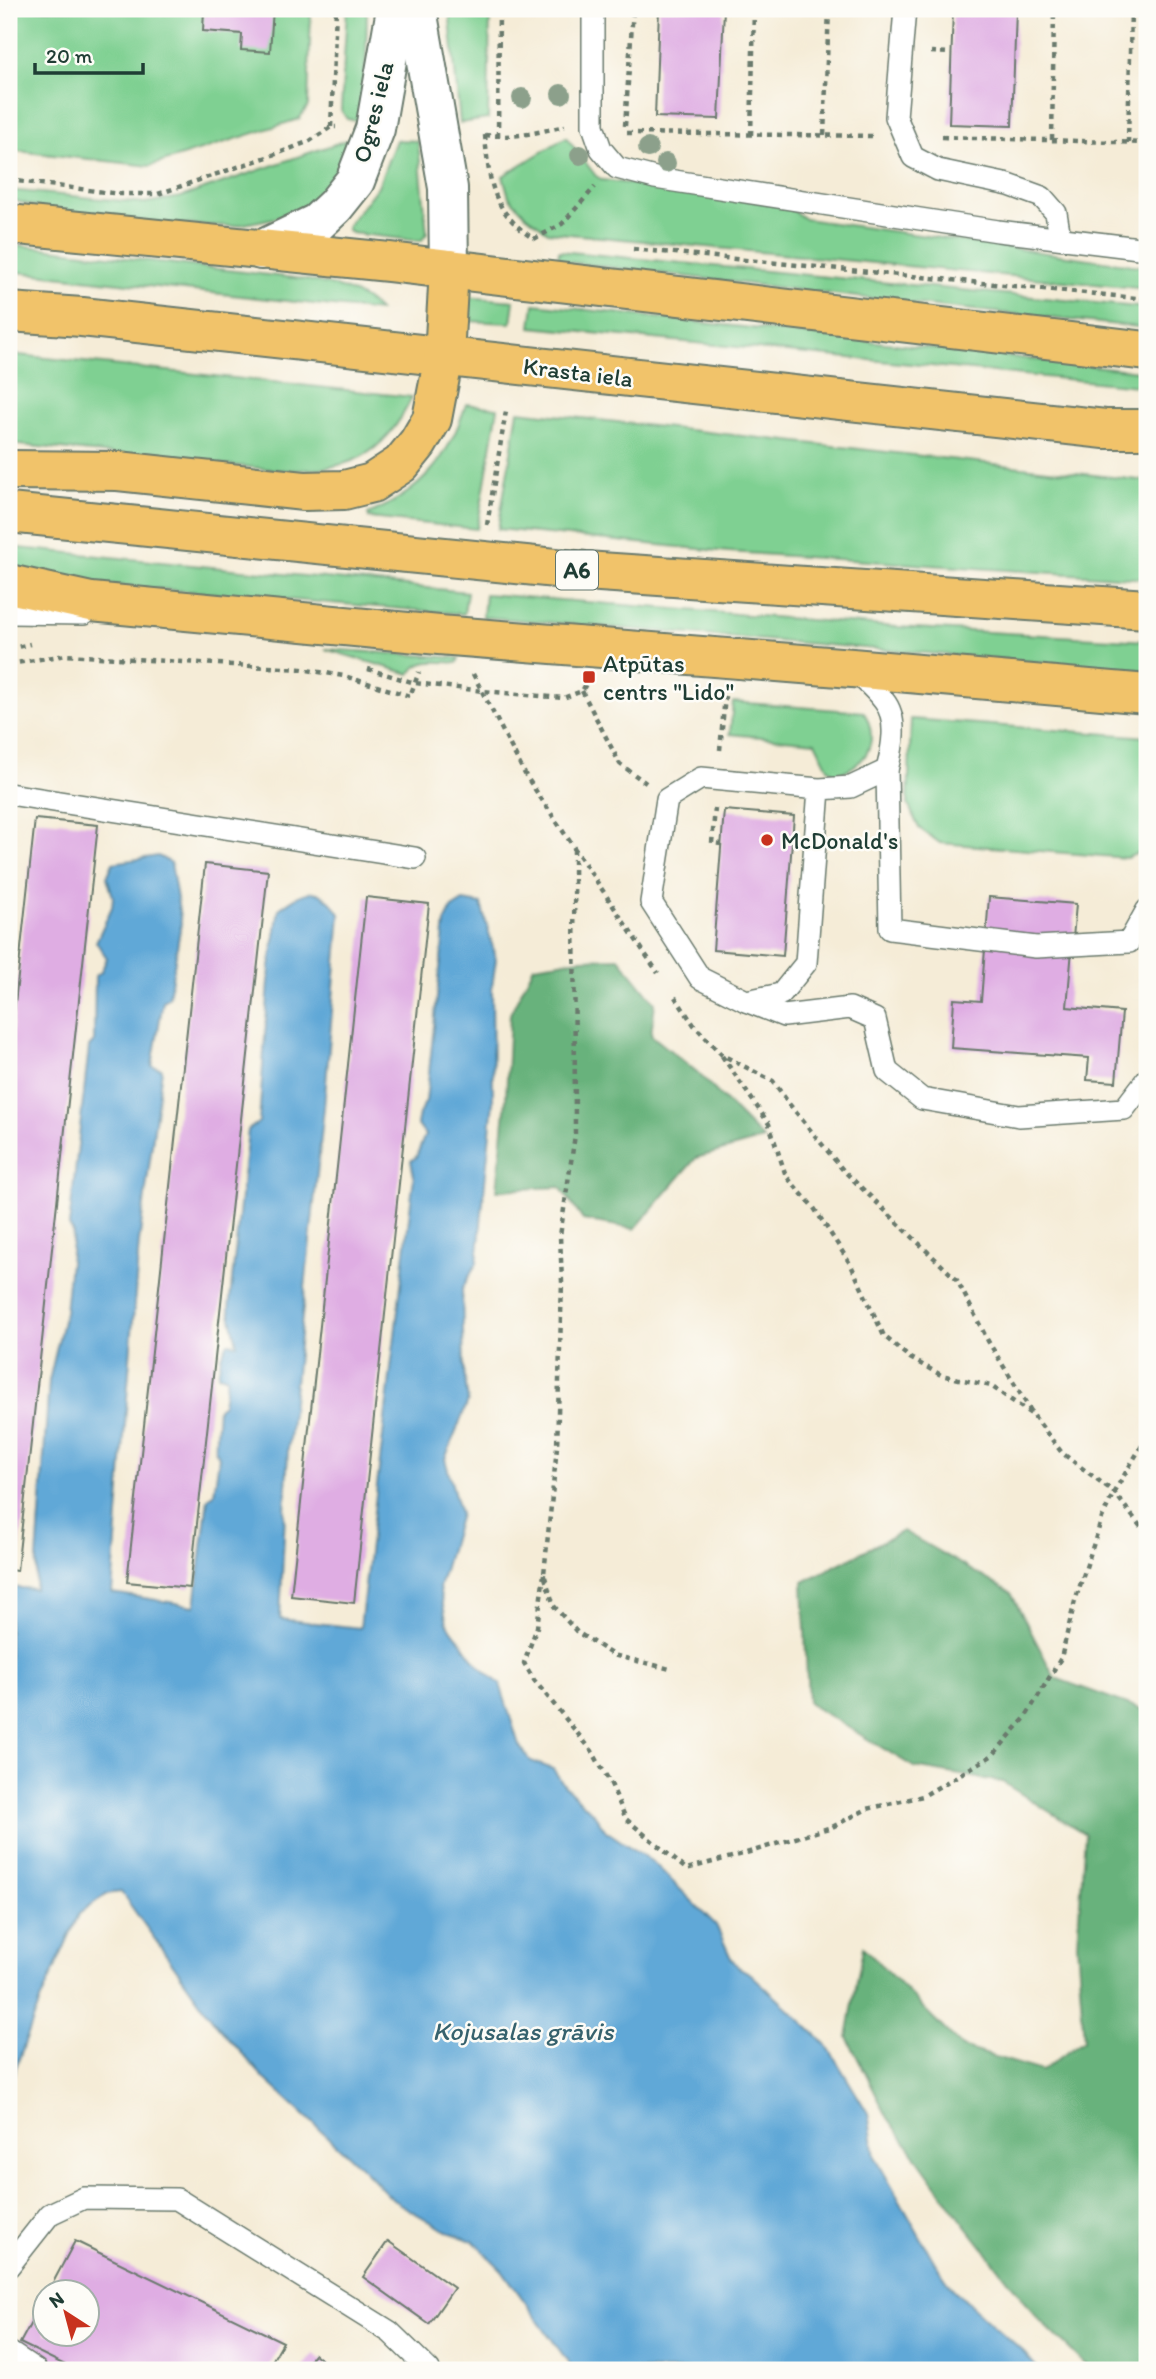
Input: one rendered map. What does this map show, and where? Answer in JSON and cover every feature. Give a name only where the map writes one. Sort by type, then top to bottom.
[{"type":"highway","points":[[9,224],[449,269],[1147,351]]},
{"type":"highway","points":[[9,470],[118,471],[304,491],[344,490],[372,483],[401,464],[432,419],[444,356],[449,269]]},
{"type":"highway","points":[[9,299],[82,317]]},
{"type":"highway","name":"Krasta iela","points":[[9,312],[82,317],[1105,429],[1147,429]]},
{"type":"highway","points":[[1105,429],[1147,438]]},
{"type":"highway","name":"A6","points":[[9,513],[585,571],[1147,609]]},
{"type":"highway","points":[[9,584],[91,602],[439,635],[852,667],[1147,694]]},
{"type":"street","name":"Ogres iela","points":[[261,250],[317,223],[355,181],[374,128],[396,9]]},
{"type":"street","name":"Ogres iela","points":[[417,9],[448,188],[449,269]]},
{"type":"lane","points":[[593,9],[593,126],[601,149],[617,168],[655,178],[998,231],[1147,249]]},
{"type":"lane","points":[[905,9],[896,117],[913,157],[938,170],[1009,185],[1042,197],[1056,213],[1060,237]]},
{"type":"lane","points":[[9,613],[247,616]]},
{"type":"lane","points":[[852,667],[886,703],[892,723],[892,750],[887,770],[890,929],[1036,947],[1129,942],[1147,910]]},
{"type":"lane","points":[[887,770],[851,787],[819,789],[701,778],[667,799],[651,902],[700,978],[784,1016],[850,1008],[876,1019],[887,1072],[922,1099],[1019,1116],[1124,1109],[1147,1079]]},
{"type":"lane","points":[[746,1001],[781,994],[806,962],[819,789]]},
{"type":"lane","points":[[9,794],[415,858]]},
{"type":"lane","points":[[9,2266],[50,2214],[83,2198],[177,2199],[390,2332],[429,2370]]},
{"type":"lane","points":[[9,2352],[36,2370]]},
{"type":"path","points":[[9,180],[120,194],[158,194],[196,183],[310,141],[331,127],[337,9]]},
{"type":"path","points":[[498,136],[499,9]]},
{"type":"path","points":[[633,9],[625,133],[904,136],[1147,143]]},
{"type":"path","points":[[751,135],[754,9]]},
{"type":"path","points":[[824,135],[829,9]]},
{"type":"path","points":[[1052,140],[1054,9]]},
{"type":"path","points":[[1128,142],[1131,9]]},
{"type":"path","points":[[926,51],[951,53]]},
{"type":"path","points":[[544,132],[560,127]]},
{"type":"path","points":[[485,135],[493,190],[502,210],[516,226],[534,239],[547,241]]},
{"type":"path","points":[[534,239],[562,224],[596,186],[617,168]]},
{"type":"path","points":[[629,249],[1147,299]]},
{"type":"path","points":[[486,529],[506,411]]},
{"type":"path","points":[[9,649],[32,644]]},
{"type":"path","points":[[9,664],[66,655],[301,669],[344,677],[410,696],[420,671],[428,666]]},
{"type":"path","points":[[361,667],[415,683],[563,698],[582,691],[589,677]]},
{"type":"path","points":[[469,667],[482,668]]},
{"type":"path","points":[[483,691],[526,776],[664,981]]},
{"type":"path","points":[[582,691],[620,764],[667,799]]},
{"type":"path","points":[[574,848],[575,1135],[560,1236],[562,1282],[557,1447],[537,1627],[524,1663],[534,1680],[592,1751],[611,1784],[626,1819],[686,1869],[832,1827],[867,1809],[923,1796],[993,1755],[1026,1718],[1061,1658],[1075,1601],[1102,1518],[1114,1492],[1147,1437]]},
{"type":"path","points":[[671,992],[694,1025],[722,1055],[769,1124],[786,1176],[814,1208],[851,1265],[884,1336],[910,1358],[941,1376],[991,1386],[1034,1416]]},
{"type":"path","points":[[722,1055],[773,1080],[843,1170],[957,1280],[988,1341],[1034,1416],[1062,1453],[1114,1492],[1147,1535]]},
{"type":"path","points":[[544,1573],[554,1606],[577,1632],[613,1655],[670,1669]]},
{"type":"green space","points":[[16,9],[311,9],[308,106],[299,119],[150,166],[9,150],[9,74]]},
{"type":"green space","points":[[347,9],[367,9],[360,121],[347,119],[341,110]]},
{"type":"green space","points":[[449,9],[490,9],[488,119],[460,123]]},
{"type":"green space","points":[[355,137],[343,171],[302,208],[280,217],[234,226],[166,224],[52,211],[9,199],[9,190],[145,203],[181,197]]},
{"type":"green space","points":[[566,137],[596,176],[603,180],[785,205],[805,219],[1147,267],[1147,289],[548,232],[509,197],[503,176]]},
{"type":"green space","points":[[396,140],[418,141],[427,233],[421,241],[351,233],[347,229],[378,186]]},
{"type":"green space","points":[[9,244],[303,279],[354,293],[379,311],[9,271]]},
{"type":"green space","points":[[559,251],[1147,308],[1147,328],[907,303],[575,263],[558,260]]},
{"type":"green space","points":[[465,297],[514,301],[511,323],[466,321]]},
{"type":"green space","points":[[534,304],[1147,372],[1147,387],[531,327]]},
{"type":"green space","points":[[9,354],[412,397],[401,418],[375,448],[360,458],[324,468],[280,470],[9,444]]},
{"type":"green space","points":[[466,404],[498,408],[477,529],[369,518],[368,514],[404,495],[431,471],[451,441]]},
{"type":"green space","points":[[518,411],[1147,481],[1147,579],[729,552],[498,529]]},
{"type":"green space","points":[[9,547],[467,592],[464,614],[87,583],[9,569]]},
{"type":"green space","points":[[485,594],[897,627],[1147,641],[1147,671],[483,617]]},
{"type":"green space","points":[[325,649],[459,658],[457,663],[425,663],[410,674]]},
{"type":"green space","points":[[733,702],[864,712],[870,727],[871,742],[861,761],[842,772],[833,773],[815,742],[730,734]]},
{"type":"green space","points":[[911,719],[1147,737],[1147,849],[1127,858],[940,843],[919,828],[908,804]]},
{"type":"green space","points":[[619,958],[655,1003],[651,1035],[697,1072],[763,1139],[696,1158],[635,1229],[583,1220],[560,1187],[497,1190],[506,1099],[510,1014],[534,966],[580,959]]},
{"type":"green space","points":[[903,1531],[1011,1593],[1055,1678],[1147,1711],[1147,2370],[1091,2370],[1037,2317],[965,2225],[888,2118],[847,2037],[863,1947],[962,2047],[1042,2071],[1084,2040],[1077,1943],[1085,1834],[1002,1782],[914,1767],[808,1703],[803,1582]]},
{"type":"water","name":"Kojusalas grāvis","points":[[158,856],[171,863],[181,923],[169,997],[163,1001],[152,1066],[162,1069],[139,1242],[112,1593],[195,1606],[208,1498],[214,1494],[219,1457],[215,1451],[218,1408],[223,1404],[227,1377],[218,1375],[221,1356],[228,1343],[237,1344],[229,1309],[248,1130],[259,1122],[270,966],[279,909],[297,897],[312,892],[325,897],[340,914],[324,1108],[288,1449],[280,1619],[360,1628],[414,1176],[411,1161],[416,1157],[425,1135],[417,1124],[426,1101],[445,922],[452,908],[463,901],[481,904],[496,959],[492,987],[493,1102],[477,1263],[462,1289],[464,1371],[468,1401],[445,1459],[460,1514],[439,1588],[447,1623],[479,1666],[500,1684],[519,1745],[531,1761],[553,1769],[606,1831],[654,1863],[716,1925],[738,1967],[751,1974],[826,2044],[868,2113],[875,2157],[935,2263],[954,2290],[1039,2370],[574,2370],[502,2270],[473,2241],[450,2233],[393,2200],[264,2078],[215,2023],[121,1892],[106,1894],[79,1914],[41,1999],[9,2086],[9,1587],[35,1589],[49,1381],[65,1312],[73,1232],[69,1226],[89,1047],[94,1042],[95,976],[101,972],[107,958],[96,942],[112,907],[113,897],[107,877],[113,863]]},
{"type":"building","points":[[204,9],[273,9],[270,52],[241,50],[242,34],[203,31]]},
{"type":"building","points":[[659,9],[724,9],[719,119],[655,117]]},
{"type":"building","points":[[953,9],[1016,9],[1012,126],[949,124]]},
{"type":"building","points":[[724,810],[794,816],[783,956],[713,950]]},
{"type":"building","points":[[35,819],[98,825],[17,1571],[9,1570],[9,1059]]},
{"type":"building","points":[[205,864],[268,871],[190,1588],[127,1582]]},
{"type":"building","points":[[366,897],[429,904],[354,1603],[291,1596]]},
{"type":"building","points":[[989,897],[1076,904],[1067,1007],[1122,1012],[1116,1082],[1087,1080],[1089,1058],[951,1048],[954,999],[981,1001]]},
{"type":"building","points":[[75,2241],[283,2342],[267,2370],[75,2370],[20,2343],[32,2321],[32,2348],[102,2348],[102,2278],[55,2278]]},
{"type":"building","points":[[388,2241],[454,2288],[429,2324],[363,2277]]},
{"type":"building","points":[[314,2354],[334,2370],[301,2370]]},
{"type":"place","name":"Atpūtas centrs \"Lido\"","points":[[589,677]]},
{"type":"place","name":"McDonald's","points":[[767,840]]}]
